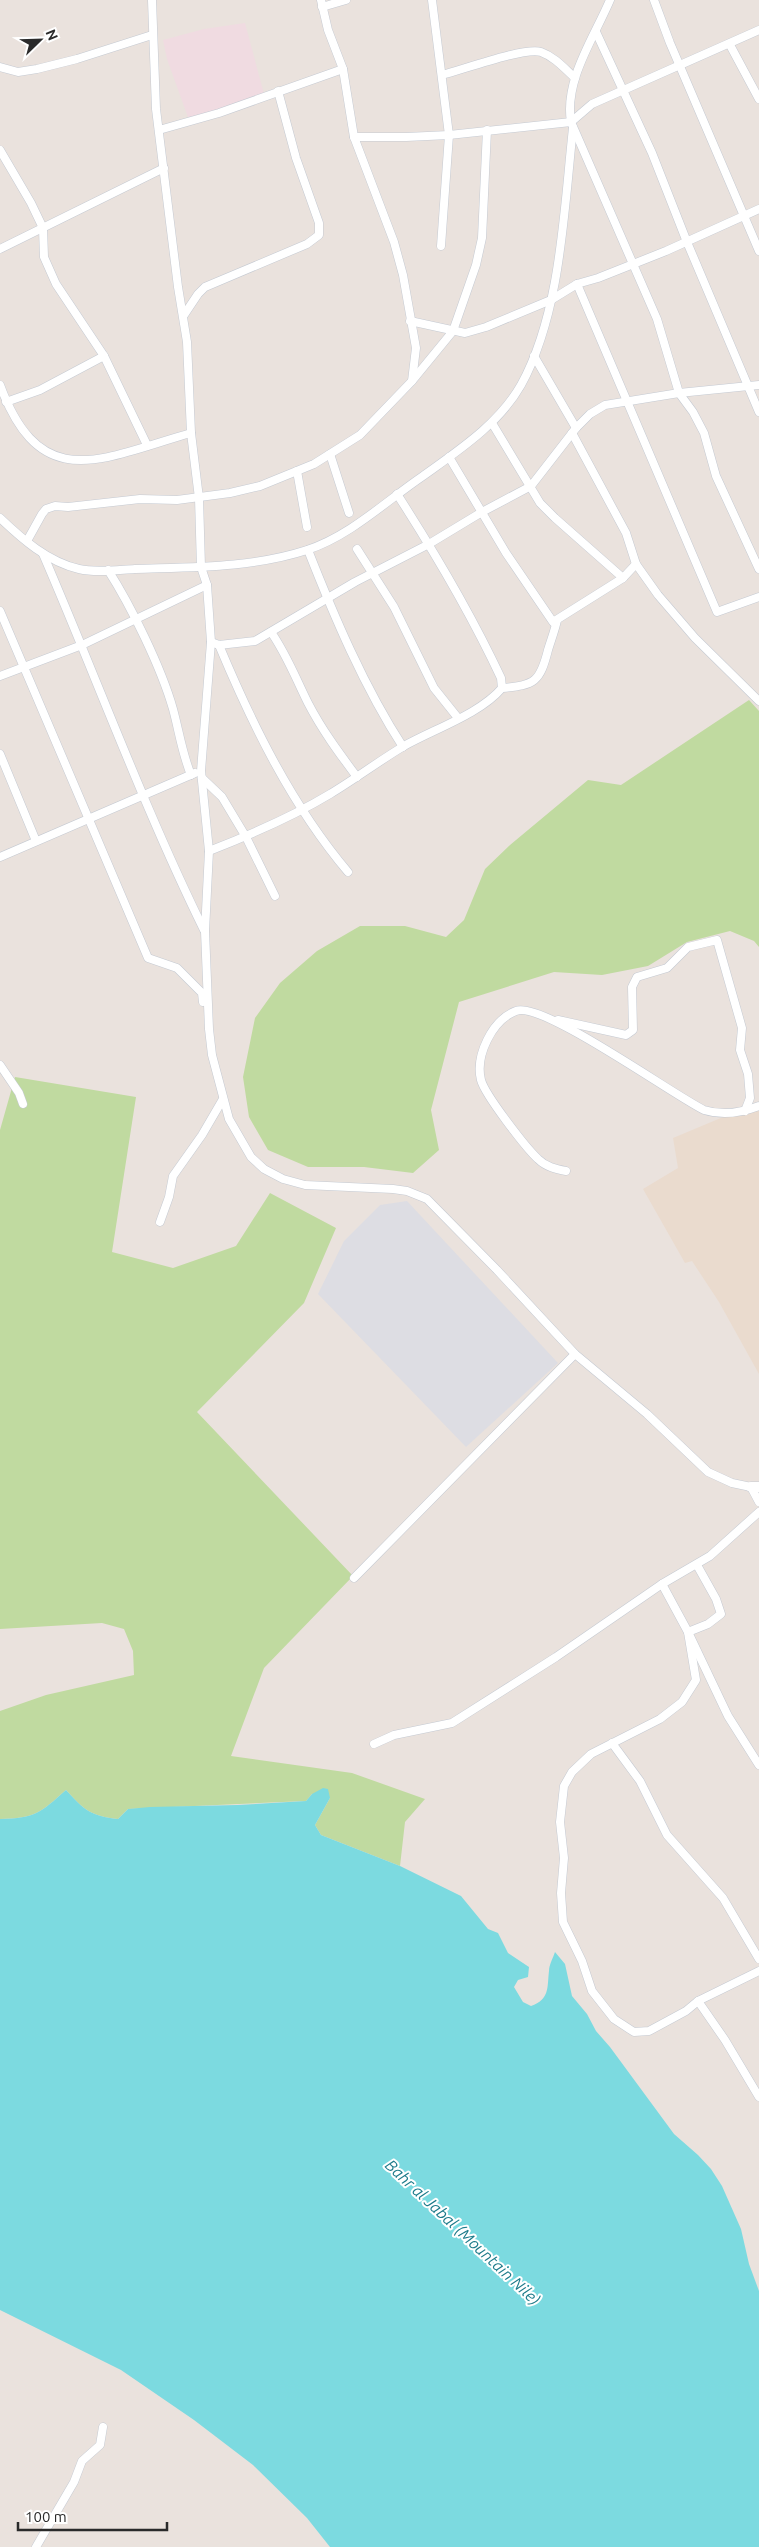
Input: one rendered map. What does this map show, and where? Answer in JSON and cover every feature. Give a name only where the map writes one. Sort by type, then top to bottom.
[{"type":"street","points":[[152,0],[152,36],[158,130],[178,287],[184,315],[190,376],[190,433],[199,498],[201,567],[207,585],[215,643],[201,774],[209,851],[205,931],[208,1029],[223,1101],[240,1141],[251,1157],[264,1169],[283,1179],[306,1185],[393,1189],[407,1191],[427,1199],[497,1270],[575,1354],[647,1414],[708,1472],[732,1483],[755,1487],[759,1502]]},
{"type":"street","points":[[346,0],[321,3],[328,30],[343,69],[354,136],[394,242],[403,274],[416,348],[412,381]]},
{"type":"street","points":[[432,0],[450,135],[441,246]]},
{"type":"street","points":[[610,0],[575,78],[569,108],[572,125],[657,319],[678,393],[693,412],[704,433],[716,476],[759,569]]},
{"type":"street","points":[[654,0],[759,252]]},
{"type":"street","points":[[0,518],[43,554],[80,570],[201,567],[268,559],[308,550],[349,530],[492,423],[520,387],[534,356],[551,300],[556,276],[572,125],[592,104],[730,45],[759,30]]},
{"type":"street","points":[[596,32],[652,153],[687,242],[759,412]]},
{"type":"street","points":[[0,67],[18,72],[37,69],[152,36]]},
{"type":"street","points":[[730,45],[759,99]]},
{"type":"street","points":[[442,75],[512,55],[540,52],[557,61],[575,78]]},
{"type":"street","points":[[158,130],[219,113],[343,69]]},
{"type":"street","points":[[184,315],[202,289],[307,244],[319,235],[318,223],[298,165],[278,91]]},
{"type":"street","points":[[354,136],[450,135],[487,130],[572,125]]},
{"type":"street","points":[[27,541],[46,509],[55,506],[68,507],[140,499],[199,498],[250,489],[297,471],[330,454],[370,426],[412,381],[453,331],[476,265],[482,238],[487,130]]},
{"type":"street","points":[[0,150],[31,203],[43,228],[44,257],[52,277],[104,356],[147,445]]},
{"type":"street","points":[[0,249],[164,168]]},
{"type":"street","points":[[410,321],[465,333],[551,300],[577,284],[687,242],[759,209]]},
{"type":"street","points":[[577,284],[717,612],[759,597]]},
{"type":"street","points":[[6,402],[40,390],[104,356]]},
{"type":"street","points":[[534,356],[626,533],[636,564],[676,618],[759,702]]},
{"type":"street","points":[[0,385],[6,402],[20,428],[30,440],[57,458],[73,461],[96,459],[190,433]]},
{"type":"street","points":[[215,643],[255,641],[327,598],[430,544],[482,512],[532,486],[574,431],[590,414],[605,405],[627,403],[678,393],[759,385]]},
{"type":"street","points":[[492,423],[540,502],[555,518],[623,578]]},
{"type":"street","points":[[330,454],[349,513]]},
{"type":"street","points":[[449,457],[506,553],[553,622],[623,578],[636,564]]},
{"type":"street","points":[[297,471],[307,527]]},
{"type":"street","points":[[397,494],[430,544],[482,639],[500,678],[502,688]]},
{"type":"street","points":[[358,549],[394,607],[434,688],[458,718]]},
{"type":"street","points":[[308,550],[327,598],[378,707],[403,747]]},
{"type":"street","points":[[43,554],[82,644],[171,863],[205,931]]},
{"type":"street","points":[[108,570],[135,620],[165,688],[173,709],[182,755],[191,775]]},
{"type":"street","points":[[0,676],[82,644],[207,585]]},
{"type":"street","points":[[0,611],[148,958],[178,968],[202,993],[223,1101],[173,1176],[169,1197],[160,1222]]},
{"type":"street","points":[[209,851],[246,837],[303,810],[403,747],[496,696],[502,688],[527,685],[536,680],[542,673],[557,620]]},
{"type":"street","points":[[271,632],[287,655],[308,703],[329,740],[357,777]]},
{"type":"street","points":[[215,643],[253,720],[303,810],[323,843],[348,872]]},
{"type":"street","points":[[0,754],[36,842]]},
{"type":"street","points":[[0,857],[191,775],[201,774]]},
{"type":"street","points":[[201,774],[222,797],[246,837],[275,896]]},
{"type":"street","points":[[566,1171],[553,1169],[538,1159],[488,1096],[481,1079],[480,1055],[490,1035],[504,1018],[523,1009],[544,1016],[626,1035],[633,1030],[632,987],[637,976],[667,968],[688,947],[717,940],[742,1028],[740,1050],[748,1074],[750,1098],[746,1111]]},
{"type":"street","points":[[544,1016],[651,1076],[696,1106],[722,1114],[746,1111],[759,1106]]},
{"type":"street","points":[[0,1065],[19,1093],[24,1104]]},
{"type":"street","points":[[354,1578],[575,1354]]},
{"type":"street","points":[[374,1744],[394,1735],[452,1723],[556,1657],[662,1584],[697,1565],[710,1556],[759,1512]]},
{"type":"street","points":[[688,1632],[708,1624],[721,1614],[716,1599],[697,1565]]},
{"type":"street","points":[[662,1584],[688,1632],[728,1716],[759,1765]]},
{"type":"street","points":[[688,1632],[696,1680],[690,1691],[674,1710],[643,1729],[612,1743],[582,1761],[572,1772],[564,1786],[560,1822],[564,1858],[561,1893],[564,1927],[578,1953],[592,1991],[604,2009],[626,2028],[634,2032],[649,2031],[686,2011],[698,2001],[759,1972]]},
{"type":"street","points":[[612,1743],[640,1781],[667,1835],[723,1898],[759,1959]]},
{"type":"street","points":[[698,2001],[725,2040],[759,2097]]},
{"type":"street","points":[[36,2547],[70,2490],[82,2461],[100,2445],[103,2427]]},
{"type":"shaded area","points":[[245,23],[264,94],[189,120],[167,59],[163,40],[204,29]]},
{"type":"shaded area","points":[[759,1102],[759,1374],[719,1302],[692,1261],[685,1263],[643,1189],[678,1168],[673,1138]]},
{"type":"shaded area","points":[[407,1201],[558,1363],[466,1447],[318,1294],[344,1241],[380,1205]]},
{"type":"green space","points":[[749,700],[759,711],[759,947],[754,941],[730,931],[687,942],[648,966],[602,975],[554,972],[459,1002],[431,1110],[439,1150],[413,1173],[364,1167],[308,1167],[268,1150],[249,1117],[243,1077],[255,1018],[280,983],[317,951],[360,926],[405,926],[446,937],[464,920],[485,869],[510,845],[588,780],[621,785]]},
{"type":"green space","points":[[15,1077],[136,1097],[112,1252],[173,1268],[236,1246],[270,1193],[336,1228],[304,1303],[197,1412],[353,1576],[264,1668],[231,1756],[352,1773],[425,1799],[405,1822],[400,1866],[321,1835],[315,1825],[330,1798],[312,1794],[306,1801],[128,1809],[118,1819],[94,1814],[78,1803],[66,1790],[37,1813],[22,1817],[0,1819],[0,1711],[46,1695],[134,1675],[133,1651],[124,1629],[102,1623],[0,1629],[0,1130]]},
{"type":"water","name":"Bahr al Jabal (Mountain Nile)","points":[[323,1788],[328,1789],[330,1798],[315,1825],[321,1835],[400,1866],[461,1896],[488,1929],[498,1933],[508,1953],[529,1967],[528,1977],[518,1980],[514,1987],[523,2002],[531,2006],[542,2000],[545,1996],[550,1966],[555,1952],[565,1964],[572,1996],[587,2014],[596,2031],[610,2047],[674,2134],[711,2169],[722,2186],[741,2229],[749,2264],[759,2291],[759,2547],[330,2547],[307,2518],[253,2465],[194,2420],[121,2370],[0,2310],[0,1819],[22,1817],[37,1813],[66,1790],[78,1803],[94,1814],[118,1819],[128,1809],[306,1801],[312,1794]]}]
